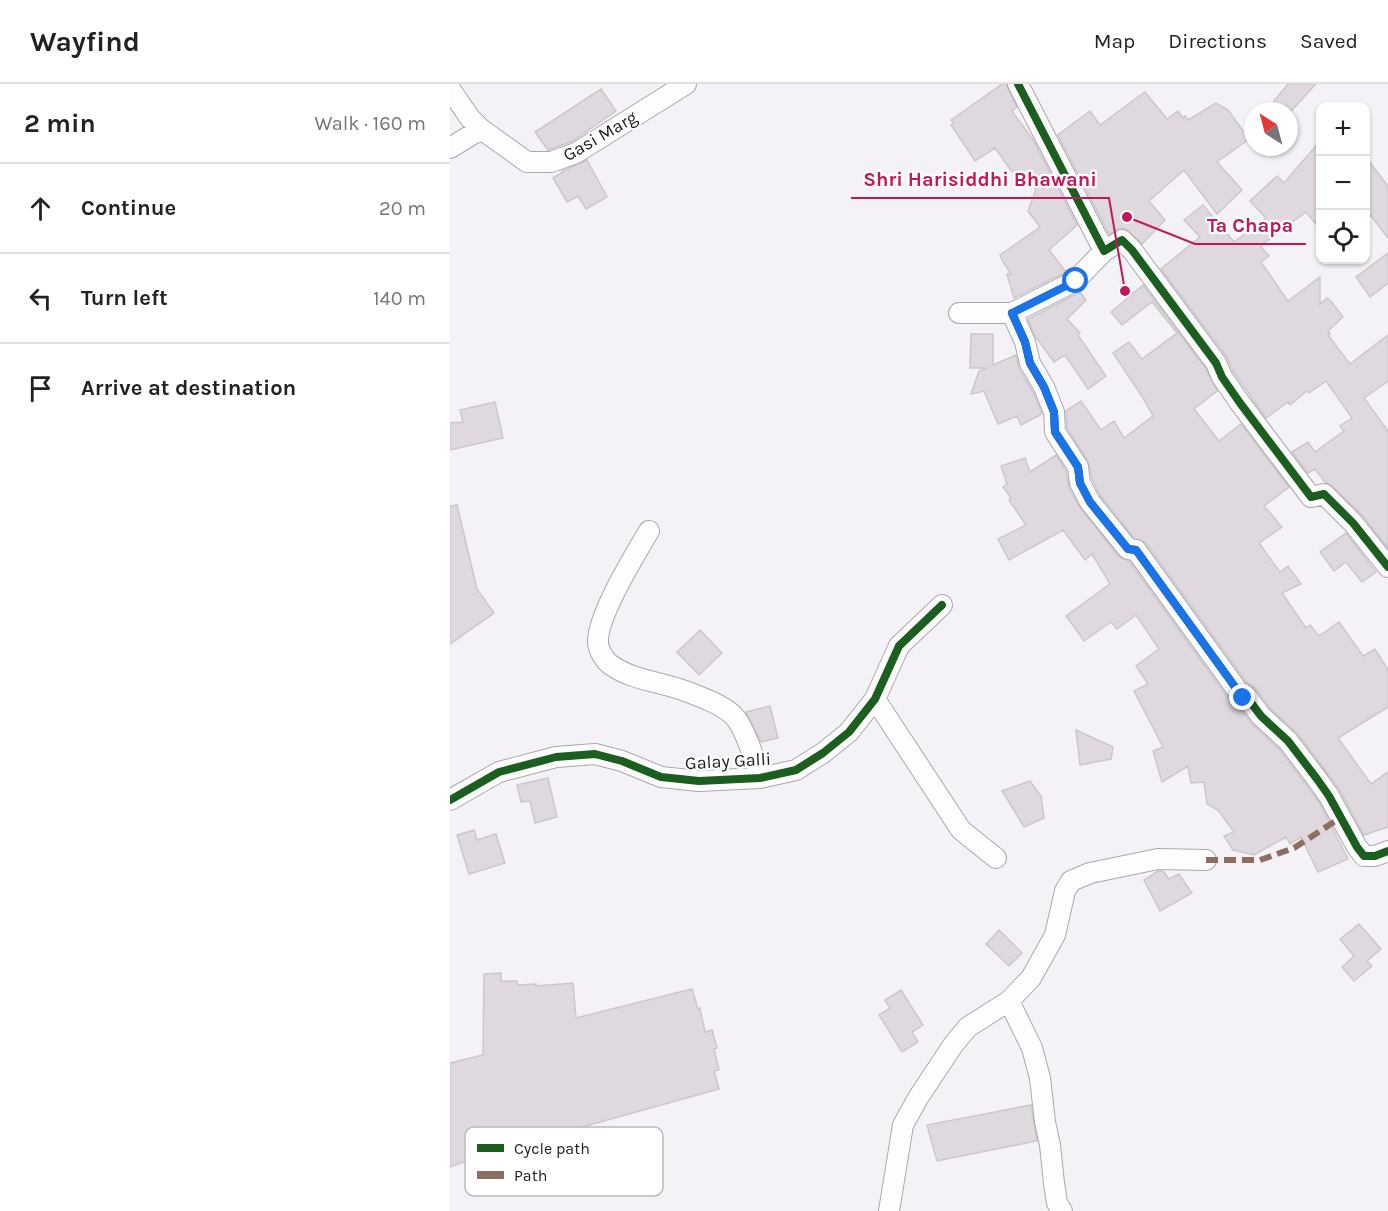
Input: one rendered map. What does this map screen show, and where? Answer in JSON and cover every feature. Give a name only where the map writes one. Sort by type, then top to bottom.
[{"type":"street","name":"Gasi Marg","points":[[450,89],[470,118],[481,129],[527,162],[551,162],[576,153],[686,84]]},
{"type":"street","points":[[1018,84],[1104,251]]},
{"type":"street","points":[[450,148],[481,129]]},
{"type":"street","points":[[959,313],[1012,313],[1076,281],[1104,251],[1122,240],[1132,250],[1216,363],[1222,377],[1240,403],[1311,497],[1324,494],[1353,523],[1388,567]]},
{"type":"street","points":[[1012,313],[1025,342],[1030,363],[1044,387],[1054,412],[1055,432],[1078,467],[1080,483],[1090,502],[1128,549],[1136,550],[1243,698],[1246,696],[1261,716],[1288,741],[1329,796],[1357,847],[1364,855],[1375,856],[1388,851]]},
{"type":"street","points":[[649,531],[622,577],[604,618],[598,642],[602,656],[610,665],[629,675],[675,687],[710,701],[734,716],[751,749],[760,778]]},
{"type":"street","name":"Galay Galli","points":[[450,800],[499,772],[556,757],[595,754],[622,761],[661,777],[699,781],[760,778],[795,770],[823,753],[849,732],[875,699],[899,646],[942,605]]},
{"type":"street","points":[[875,699],[961,830],[996,858]]},
{"type":"street","points":[[889,1211],[903,1125],[953,1045],[968,1027],[1009,1001],[1031,978],[1055,935],[1065,891],[1071,881],[1089,873],[1158,859],[1206,860]]},
{"type":"street","points":[[1009,1001],[1032,1048],[1040,1078],[1044,1122],[1050,1145],[1057,1203],[1062,1211]]},
{"type":"building","points":[[1002,84],[1006,84],[1017,107],[1012,111],[1033,140],[1077,225],[1049,250],[1066,272],[1014,298],[1007,274],[1011,274],[1000,255],[1040,227],[1028,211],[1036,189],[1015,170],[1012,172],[995,148],[975,161],[951,125],[954,123],[951,120]]},
{"type":"building","points":[[1288,84],[1316,84],[1298,103],[1273,102]]},
{"type":"building","points":[[601,89],[616,111],[571,142],[548,150],[535,132]]},
{"type":"building","points":[[1145,92],[1167,119],[1178,111],[1183,118],[1185,116],[1188,120],[1216,103],[1228,110],[1244,132],[1244,143],[1217,162],[1242,190],[1217,214],[1184,170],[1149,201],[1165,220],[1142,244],[1126,229],[1120,228],[1110,234],[1058,135],[1090,111],[1100,125]]},
{"type":"building","points":[[1316,146],[1316,224],[1306,212],[1264,243],[1261,247],[1269,256],[1261,262],[1288,301],[1320,277],[1320,304],[1327,298],[1343,317],[1328,331],[1330,334],[1328,335],[1350,364],[1388,335],[1388,381],[1364,398],[1388,431],[1388,548],[1362,515],[1325,482],[1315,469],[1308,473],[1292,452],[1308,442],[1315,452],[1344,431],[1340,426],[1352,418],[1326,381],[1309,393],[1307,391],[1290,405],[1288,402],[1266,418],[1233,371],[1226,356],[1161,269],[1200,237],[1184,220],[1203,205],[1234,242],[1266,218],[1250,201],[1277,176],[1284,183]]},
{"type":"building","points":[[587,160],[607,197],[586,209],[578,196],[567,202],[553,178],[562,171]]},
{"type":"building","points":[[1370,163],[1388,186],[1388,238],[1370,215]]},
{"type":"building","points":[[1388,253],[1388,283],[1370,297],[1356,277]]},
{"type":"building","points":[[1143,285],[1206,369],[1217,391],[1194,409],[1219,441],[1241,424],[1289,487],[1264,506],[1282,527],[1259,543],[1280,572],[1288,566],[1301,584],[1282,593],[1306,628],[1310,625],[1319,636],[1339,622],[1363,656],[1375,649],[1388,670],[1388,707],[1338,738],[1371,784],[1388,772],[1388,827],[1364,835],[1339,789],[1298,734],[1270,708],[1255,688],[1248,684],[1146,543],[1134,538],[1100,495],[1092,479],[1088,461],[1067,428],[1066,411],[1081,401],[1101,430],[1114,421],[1124,438],[1153,416],[1113,353],[1129,342],[1142,359],[1177,333],[1152,302],[1122,325],[1111,312]]},
{"type":"building","points":[[1080,292],[1086,300],[1067,319],[1080,333],[1078,335],[1106,376],[1088,389],[1065,355],[1054,362],[1035,336],[1028,319]]},
{"type":"building","points":[[971,334],[993,334],[993,365],[1016,355],[1019,369],[1033,392],[1042,414],[1021,425],[1017,416],[998,424],[984,391],[971,394],[979,371],[987,368],[970,368]]},
{"type":"building","points":[[495,402],[503,438],[450,450],[450,423],[463,422],[460,410]]},
{"type":"building","points":[[1056,455],[1066,471],[1069,488],[1081,509],[1119,557],[1129,561],[1233,705],[1241,710],[1253,725],[1279,749],[1319,802],[1348,859],[1318,872],[1301,837],[1290,844],[1286,837],[1254,855],[1233,850],[1224,836],[1234,832],[1218,810],[1207,804],[1204,782],[1191,783],[1188,766],[1162,782],[1153,751],[1163,747],[1134,691],[1148,684],[1136,666],[1159,649],[1136,615],[1117,629],[1111,622],[1084,641],[1066,616],[1110,584],[1092,554],[1085,560],[1063,530],[1009,560],[998,539],[1026,525],[1003,487],[1007,484],[1001,466],[1025,458],[1030,472]]},
{"type":"building","points":[[457,505],[477,589],[494,613],[450,644],[450,506]]},
{"type":"building","points":[[1346,533],[1376,572],[1362,582],[1346,562],[1334,571],[1320,552]]},
{"type":"building","points":[[700,630],[722,653],[699,675],[677,652]]},
{"type":"building","points":[[770,706],[778,738],[761,742],[746,712]]},
{"type":"building","points":[[1076,730],[1113,747],[1111,759],[1080,765]]},
{"type":"building","points":[[548,778],[557,817],[535,823],[530,801],[521,802],[517,785]]},
{"type":"building","points":[[1030,781],[1041,796],[1044,818],[1024,827],[1002,791]]},
{"type":"building","points":[[474,830],[477,840],[496,834],[505,863],[469,874],[457,835]]},
{"type":"building","points":[[1158,871],[1163,871],[1169,879],[1179,874],[1192,893],[1160,911],[1144,880]]},
{"type":"building","points":[[1359,924],[1381,949],[1367,961],[1372,966],[1354,981],[1342,967],[1354,956],[1340,939]]},
{"type":"building","points":[[999,930],[1022,953],[1009,966],[986,944]]},
{"type":"building","points":[[501,973],[501,981],[517,981],[518,985],[573,983],[576,1018],[692,989],[698,1009],[700,1008],[705,1032],[712,1030],[717,1048],[714,1049],[719,1070],[714,1071],[719,1089],[582,1127],[465,1127],[465,1162],[450,1167],[450,1063],[483,1055],[484,974]]},
{"type":"building","points":[[901,990],[923,1025],[912,1032],[918,1042],[902,1052],[879,1015],[890,1008],[885,1000]]},
{"type":"building","points":[[1031,1105],[1037,1141],[937,1161],[927,1125]]},
{"type":"marked path","points":[[1206,860],[1260,860],[1294,848],[1340,818]]},
{"type":"cycle path","points":[[1018,84],[1104,251],[1122,240],[1132,250],[1216,363],[1222,377],[1240,403],[1311,497],[1324,494],[1353,523],[1388,567]]},
{"type":"cycle path","points":[[1012,313],[1025,342],[1030,363],[1044,387],[1054,412],[1055,432],[1078,467],[1080,483],[1090,502],[1128,549],[1136,550],[1243,698],[1246,696],[1261,716],[1288,741],[1329,796],[1364,856],[1375,856],[1388,851]]},
{"type":"cycle path","points":[[450,800],[499,772],[556,757],[595,754],[622,761],[661,777],[699,781],[760,778],[796,770],[823,753],[849,732],[875,699],[899,646],[942,605]]},
{"type":"place","name":"Ta Chapa","points":[[1127,217]]},
{"type":"place","name":"Shri Harisiddhi Bhawani","points":[[1125,291]]},
{"type":"route","points":[[1076,281],[1012,313],[1025,342],[1030,363],[1044,387],[1054,412],[1055,432],[1078,467],[1080,483],[1090,502],[1128,549],[1136,550],[1243,698]]}]
